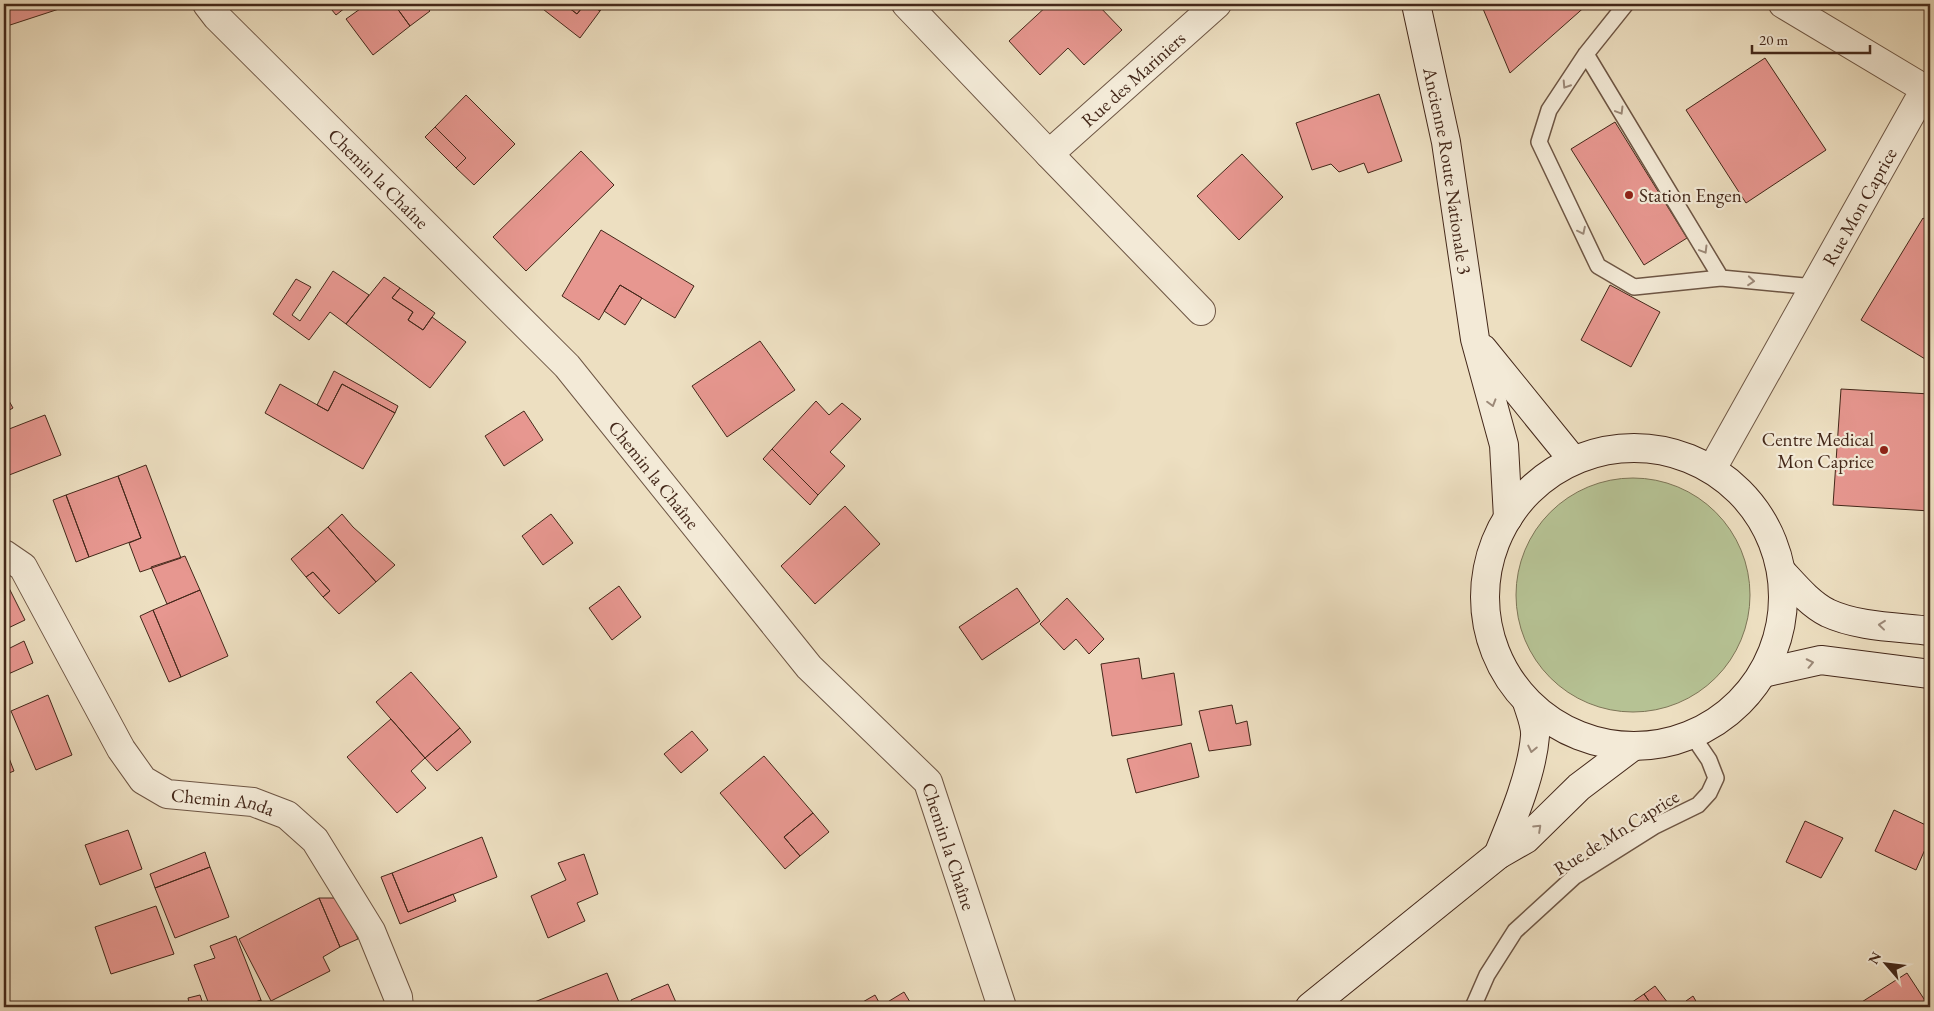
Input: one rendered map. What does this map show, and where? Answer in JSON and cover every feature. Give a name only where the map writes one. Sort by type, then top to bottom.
[{"type":"street","name":"Chemin la Chaîne","points":[[207,4],[217,17],[568,366],[810,667],[928,782],[1002,1007]]},
{"type":"street","points":[[906,4],[1201,311]]},
{"type":"street","name":"Rue des Mariniers","points":[[1049,154],[1216,4]]},
{"type":"street","name":"Ancienne Route Nationale 3","points":[[1416,4],[1446,142],[1475,339],[1504,444],[1508,518]]},
{"type":"street","name":"Rue Mon Caprice","points":[[1712,468],[1928,91],[1783,4]]},
{"type":"street","points":[[1475,339],[1573,460]]},
{"type":"street","points":[[1619,448],[1668,450],[1712,468],[1745,496],[1769,532],[1782,572],[1784,607],[1777,641],[1763,673],[1732,709],[1692,735],[1662,744],[1632,747],[1593,741],[1558,726],[1527,702],[1503,670],[1489,633],[1485,594],[1492,554],[1508,518],[1536,484],[1573,460],[1619,448]]},
{"type":"street","name":"Chemin Anda","points":[[4,554],[23,566],[121,749],[143,780],[167,794],[253,802],[287,815],[315,840],[371,931],[398,997],[399,1007]]},
{"type":"street","points":[[1782,572],[1804,594],[1828,612],[1864,624],[1930,631]]},
{"type":"street","points":[[1763,673],[1821,660],[1930,674]]},
{"type":"street","points":[[1498,855],[1515,815],[1527,775],[1535,735],[1527,702]]},
{"type":"street","points":[[1310,1007],[1498,855],[1526,839],[1579,787],[1632,747]]},
{"type":"lane","points":[[1626,4],[1586,54],[1549,110],[1539,142],[1598,266],[1634,287],[1721,278],[1815,287]]},
{"type":"lane","points":[[1586,54],[1721,278]]},
{"type":"lane","name":"Rue de Mn Caprice","points":[[1473,1007],[1487,976],[1515,931],[1574,877],[1655,826],[1698,805],[1709,793],[1716,778],[1709,760],[1692,735]]},
{"type":"green space","points":[[1633,478],[1656,480],[1678,487],[1698,498],[1716,512],[1730,530],[1741,550],[1748,572],[1750,595],[1748,618],[1741,640],[1730,660],[1716,678],[1698,692],[1678,703],[1656,710],[1633,712],[1610,710],[1588,703],[1568,692],[1550,678],[1536,660],[1525,640],[1518,618],[1516,595],[1518,572],[1525,550],[1536,530],[1550,512],[1568,498],[1588,487],[1610,480]]},
{"type":"building","points":[[4,4],[60,4],[62,8],[4,27]]},
{"type":"building","points":[[327,4],[350,4],[336,15]]},
{"type":"building","points":[[367,4],[394,4],[410,26],[373,55],[346,19]]},
{"type":"building","points":[[394,4],[424,4],[430,11],[410,26]]},
{"type":"building","points":[[541,4],[564,4],[577,14],[585,4],[590,4],[600,11],[580,38],[539,6]]},
{"type":"building","points":[[564,4],[585,4],[577,14]]},
{"type":"building","points":[[590,4],[606,4],[600,11]]},
{"type":"building","points":[[1049,4],[1068,4],[1071,8],[1076,4],[1097,4],[1122,30],[1084,65],[1068,48],[1040,75],[1009,41]]},
{"type":"building","points":[[1481,4],[1588,4],[1510,73]]},
{"type":"building","points":[[1765,58],[1826,150],[1746,203],[1686,110]]},
{"type":"building","points":[[1379,94],[1402,161],[1368,173],[1364,163],[1339,172],[1331,164],[1312,170],[1296,123]]},
{"type":"building","points":[[466,95],[515,144],[474,185],[456,168],[466,158],[435,127]]},
{"type":"building","points":[[1615,122],[1687,238],[1644,265],[1571,149]]},
{"type":"building","points":[[435,127],[466,158],[456,168],[425,137]]},
{"type":"building","points":[[581,151],[614,185],[526,271],[493,237]]},
{"type":"building","points":[[1242,154],[1283,197],[1239,240],[1197,196]]},
{"type":"building","points":[[1923,218],[1930,223],[1930,362],[1861,320]]},
{"type":"building","points":[[601,230],[694,286],[675,318],[620,285],[599,320],[562,296]]},
{"type":"building","points":[[333,271],[369,295],[346,324],[330,312],[309,340],[273,314],[296,279],[311,287],[292,315],[300,321]]},
{"type":"building","points":[[384,277],[400,288],[392,298],[413,312],[408,320],[423,330],[432,317],[466,342],[430,388],[346,324]]},
{"type":"building","points":[[620,285],[642,298],[625,325],[604,311]]},
{"type":"building","points":[[1610,285],[1660,312],[1631,367],[1581,340]]},
{"type":"building","points":[[400,288],[435,313],[423,330],[408,320],[413,312],[392,298]]},
{"type":"building","points":[[760,341],[795,390],[727,437],[692,386]]},
{"type":"building","points":[[334,371],[398,406],[395,413],[342,384],[328,411],[317,405]]},
{"type":"building","points":[[280,384],[328,411],[342,384],[395,413],[363,469],[265,413]]},
{"type":"building","name":"Centre Medical Mon Caprice","points":[[1841,389],[1930,394],[1930,511],[1833,505]]},
{"type":"building","points":[[4,392],[13,408],[4,413]]},
{"type":"building","points":[[816,401],[829,415],[842,403],[861,419],[830,452],[845,466],[818,495],[772,449]]},
{"type":"building","points":[[524,411],[543,440],[504,466],[485,436]]},
{"type":"building","points":[[45,415],[61,455],[4,477],[4,431]]},
{"type":"building","points":[[772,449],[818,495],[810,505],[763,459]]},
{"type":"building","points":[[146,465],[181,558],[140,572],[129,543],[141,538],[118,476]]},
{"type":"building","points":[[118,476],[141,538],[89,557],[66,495]]},
{"type":"building","points":[[66,495],[89,557],[76,562],[53,500]]},
{"type":"building","points":[[845,506],[880,544],[815,604],[781,566]]},
{"type":"building","points":[[342,514],[353,527],[395,565],[376,582],[328,527]]},
{"type":"building","points":[[551,514],[573,543],[543,565],[522,536]]},
{"type":"building","points":[[328,527],[376,582],[339,614],[323,597],[330,591],[313,572],[306,577],[291,559]]},
{"type":"building","points":[[185,556],[200,590],[167,604],[151,567]]},
{"type":"building","points":[[313,572],[330,591],[323,597],[306,577]]},
{"type":"building","points":[[7,584],[25,620],[4,630],[4,586]]},
{"type":"building","points":[[619,586],[641,617],[612,640],[589,608]]},
{"type":"building","points":[[1017,588],[1040,621],[982,660],[959,627]]},
{"type":"building","points":[[200,590],[228,656],[181,677],[153,610]]},
{"type":"building","points":[[1067,598],[1104,639],[1089,654],[1076,639],[1064,650],[1040,624]]},
{"type":"building","points":[[153,610],[181,677],[169,682],[140,616]]},
{"type":"building","points":[[24,641],[33,663],[6,675],[4,670],[4,651]]},
{"type":"building","points":[[1139,658],[1142,679],[1174,673],[1182,725],[1112,736],[1101,664]]},
{"type":"building","points":[[411,672],[460,728],[425,758],[376,702]]},
{"type":"building","points":[[48,695],[72,755],[36,770],[11,711]]},
{"type":"building","points":[[1232,705],[1236,724],[1247,721],[1251,745],[1209,751],[1199,711]]},
{"type":"building","points":[[391,719],[425,758],[411,771],[426,788],[397,813],[347,757]]},
{"type":"building","points":[[460,728],[471,742],[437,771],[425,758]]},
{"type":"building","points":[[692,731],[708,750],[681,773],[664,754]]},
{"type":"building","points":[[1191,743],[1199,777],[1136,793],[1127,759]]},
{"type":"building","points":[[4,745],[14,771],[4,775]]},
{"type":"building","points":[[764,756],[813,813],[784,837],[800,856],[785,869],[720,793]]},
{"type":"building","points":[[1894,810],[1930,827],[1930,838],[1916,870],[1875,851]]},
{"type":"building","points":[[813,813],[829,832],[800,856],[784,837]]},
{"type":"building","points":[[1805,821],[1843,838],[1821,878],[1786,862]]},
{"type":"building","points":[[128,830],[142,869],[100,885],[85,845]]},
{"type":"building","points":[[482,837],[497,877],[408,912],[392,873]]},
{"type":"building","points":[[205,852],[210,867],[155,888],[150,874]]},
{"type":"building","points":[[584,854],[598,894],[577,903],[585,921],[548,938],[531,896],[566,880],[558,863]]},
{"type":"building","points":[[210,867],[229,917],[175,938],[155,888]]},
{"type":"building","points":[[392,873],[408,912],[453,894],[456,901],[400,924],[381,877]]},
{"type":"building","points":[[319,898],[339,898],[358,939],[340,947]]},
{"type":"building","points":[[319,898],[340,947],[323,957],[330,971],[271,1001],[239,939]]},
{"type":"building","points":[[156,906],[174,954],[111,974],[95,927]]},
{"type":"building","points":[[236,936],[261,1000],[242,1007],[210,1007],[194,965],[215,958],[210,946]]},
{"type":"building","points":[[607,973],[621,1007],[533,1007],[532,1003]]},
{"type":"building","points":[[1907,973],[1926,1002],[1930,999],[1930,1007],[1854,1007]]},
{"type":"building","points":[[668,984],[678,1007],[634,1007],[631,1000]]},
{"type":"building","points":[[1655,986],[1671,1007],[1653,1007],[1644,994]]},
{"type":"building","points":[[904,992],[913,1007],[854,1007],[875,995],[881,1006]]},
{"type":"building","points":[[1644,994],[1653,1007],[1625,1007]]},
{"type":"building","points":[[200,995],[204,1007],[176,1007],[189,1003],[188,998]]},
{"type":"building","points":[[1693,996],[1700,1007],[1691,1007],[1686,1001]]},
{"type":"building","points":[[261,1000],[264,1007],[242,1007]]},
{"type":"place","name":"Station Engen","points":[[1629,195]]},
{"type":"place","name":"Centre Medical Mon Caprice","points":[[1884,450]]}]
